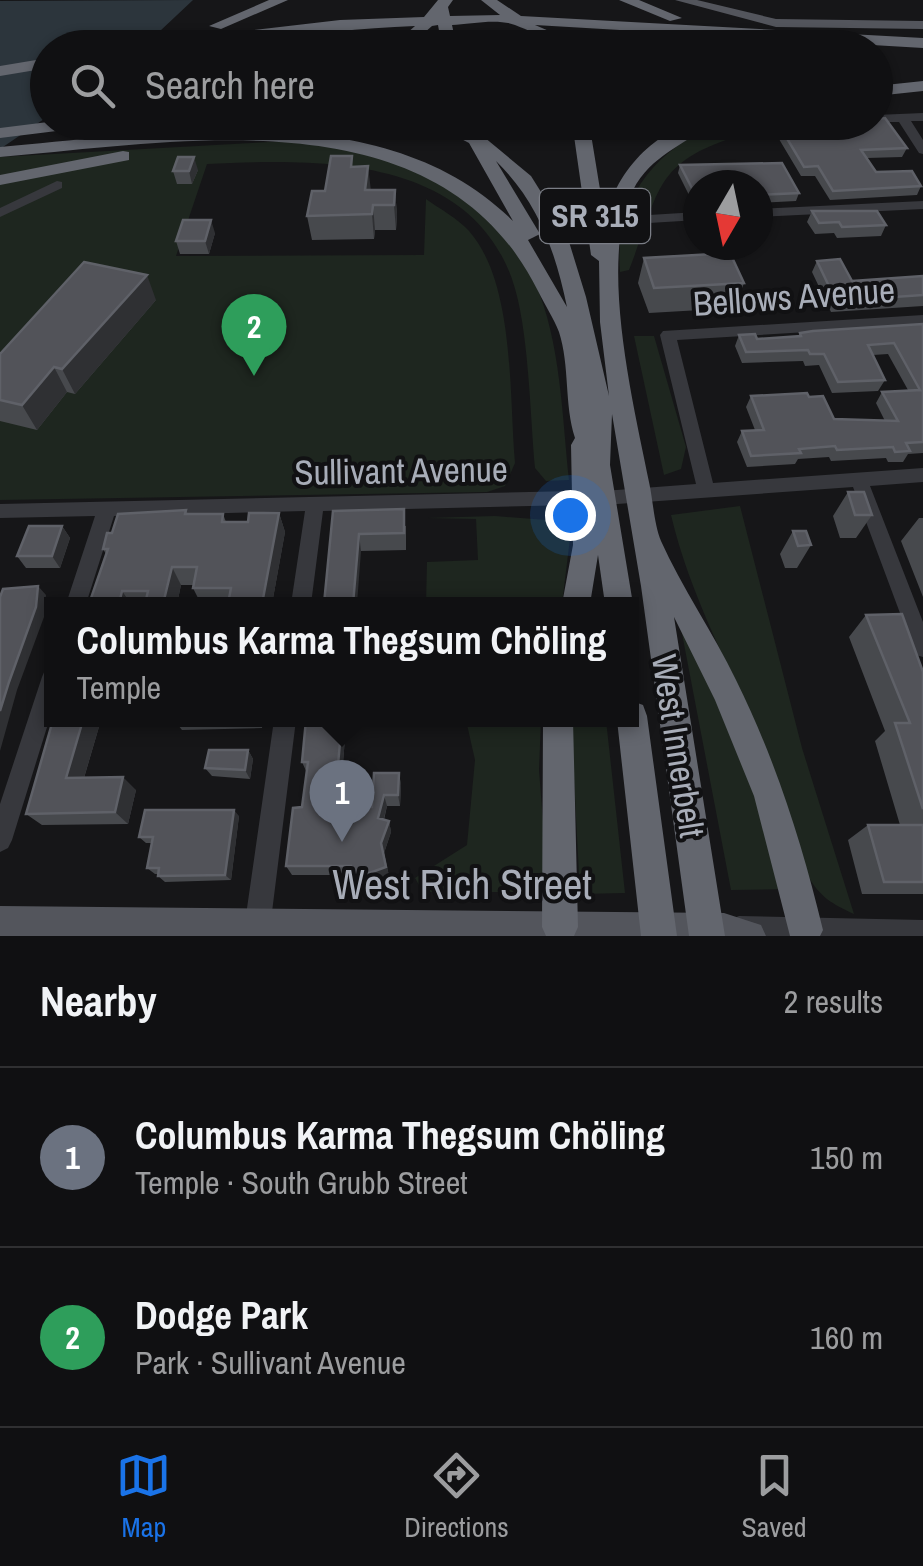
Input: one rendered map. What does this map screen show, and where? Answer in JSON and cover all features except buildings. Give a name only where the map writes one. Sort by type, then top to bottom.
[{"type":"highway","points":[[442,0],[446,30]]},
{"type":"highway","points":[[419,30],[442,0]]},
{"type":"highway","points":[[488,0],[535,30]]},
{"type":"highway","points":[[527,0],[544,30]]},
{"type":"highway","points":[[626,0],[692,22],[738,30]]},
{"type":"highway","points":[[203,30],[276,3]]},
{"type":"highway","points":[[280,30],[410,20],[738,30]]},
{"type":"highway","points":[[893,41],[923,43]]},
{"type":"highway","points":[[0,71],[30,66]]},
{"type":"highway","points":[[893,80],[923,81]]},
{"type":"highway","points":[[893,87],[923,81]]},
{"type":"highway","points":[[0,133],[30,129]]},
{"type":"highway","points":[[0,149],[87,140]]},
{"type":"highway","points":[[0,149],[185,140]]},
{"type":"highway","points":[[0,180],[188,140]]},
{"type":"highway","points":[[315,140],[386,152],[436,172],[500,218],[527,252],[570,333]]},
{"type":"highway","name":"SR 315","points":[[474,140],[554,278],[570,333],[594,475]]},
{"type":"highway","points":[[481,140],[532,185],[560,238],[604,426],[594,475],[597,544],[616,597]]},
{"type":"highway","name":"SR 315","points":[[583,140],[608,310]]},
{"type":"highway","points":[[608,310],[613,225],[628,183],[654,154],[676,140]]},
{"type":"highway","name":"West Innerbelt","points":[[608,310],[648,540],[694,850],[727,934]]},
{"type":"highway","points":[[648,540],[722,679],[756,756],[784,836],[805,933]]},
{"type":"highway","points":[[578,597],[597,544]]},
{"type":"highway","points":[[558,727],[560,931]]},
{"type":"highway","name":"West Innerbelt","points":[[633,727],[659,936]]},
{"type":"main road","points":[[681,0],[776,22],[923,25]]},
{"type":"main road","name":"West Rich Street","points":[[0,922],[256,930],[727,934]]},
{"type":"street","points":[[893,118],[923,117]]},
{"type":"street","points":[[903,118],[923,150]]},
{"type":"street","points":[[0,212],[57,184]]},
{"type":"street","points":[[773,212],[923,205]]},
{"type":"street","points":[[649,219],[683,217]]},
{"type":"street","name":"Bellows Avenue","points":[[706,490],[668,335],[923,320]]},
{"type":"street","name":"Sullivant Avenue","points":[[0,511],[616,498],[923,475]]},
{"type":"street","points":[[859,479],[923,648]]},
{"type":"street","points":[[302,597],[315,505]]},
{"type":"street","points":[[78,597],[107,509]]},
{"type":"street","points":[[0,840],[44,702]]},
{"type":"street","points":[[256,930],[284,727]]},
{"type":"street","name":"West Rich Street","points":[[727,934],[923,933]]},
{"type":"shaded area","points":[[193,0],[161,30],[30,30],[30,129],[0,149],[0,1]]},
{"type":"shaded area","points":[[686,140],[728,140],[692,156],[664,182],[629,270],[620,272],[620,246],[631,200],[657,163]]},
{"type":"shaded area","points":[[287,141],[363,152],[415,170],[464,199],[505,237],[522,259],[544,306],[559,380],[569,480],[546,481],[535,468],[518,299],[490,238],[461,208],[424,186],[383,173],[339,165],[249,162],[207,164],[176,256],[424,255],[426,199],[469,231],[495,280],[507,341],[515,463],[505,486],[487,492],[0,500],[0,157]]},
{"type":"shaded area","points":[[634,336],[654,336],[686,447],[681,469],[664,475]]},
{"type":"shaded area","points":[[740,506],[802,748],[854,914],[822,895],[802,864],[775,773],[704,614],[671,515]]},
{"type":"shaded area","points":[[495,516],[572,522],[563,597],[426,597],[427,562],[478,560],[476,519],[427,518]]},
{"type":"shaded area","points":[[680,623],[733,725],[790,889],[731,890]]},
{"type":"shaded area","points":[[468,727],[541,727],[539,770],[544,834],[551,859],[542,885],[534,879],[516,892],[423,892],[415,878],[467,845],[475,760]]},
{"type":"shaded area","points":[[571,727],[607,727],[625,893],[580,894]]},
{"type":"place","name":"Dodge Park","points":[[254,376]]},
{"type":"place","name":"Columbus Karma Thegsum Chöling","points":[[342,842]]}]
